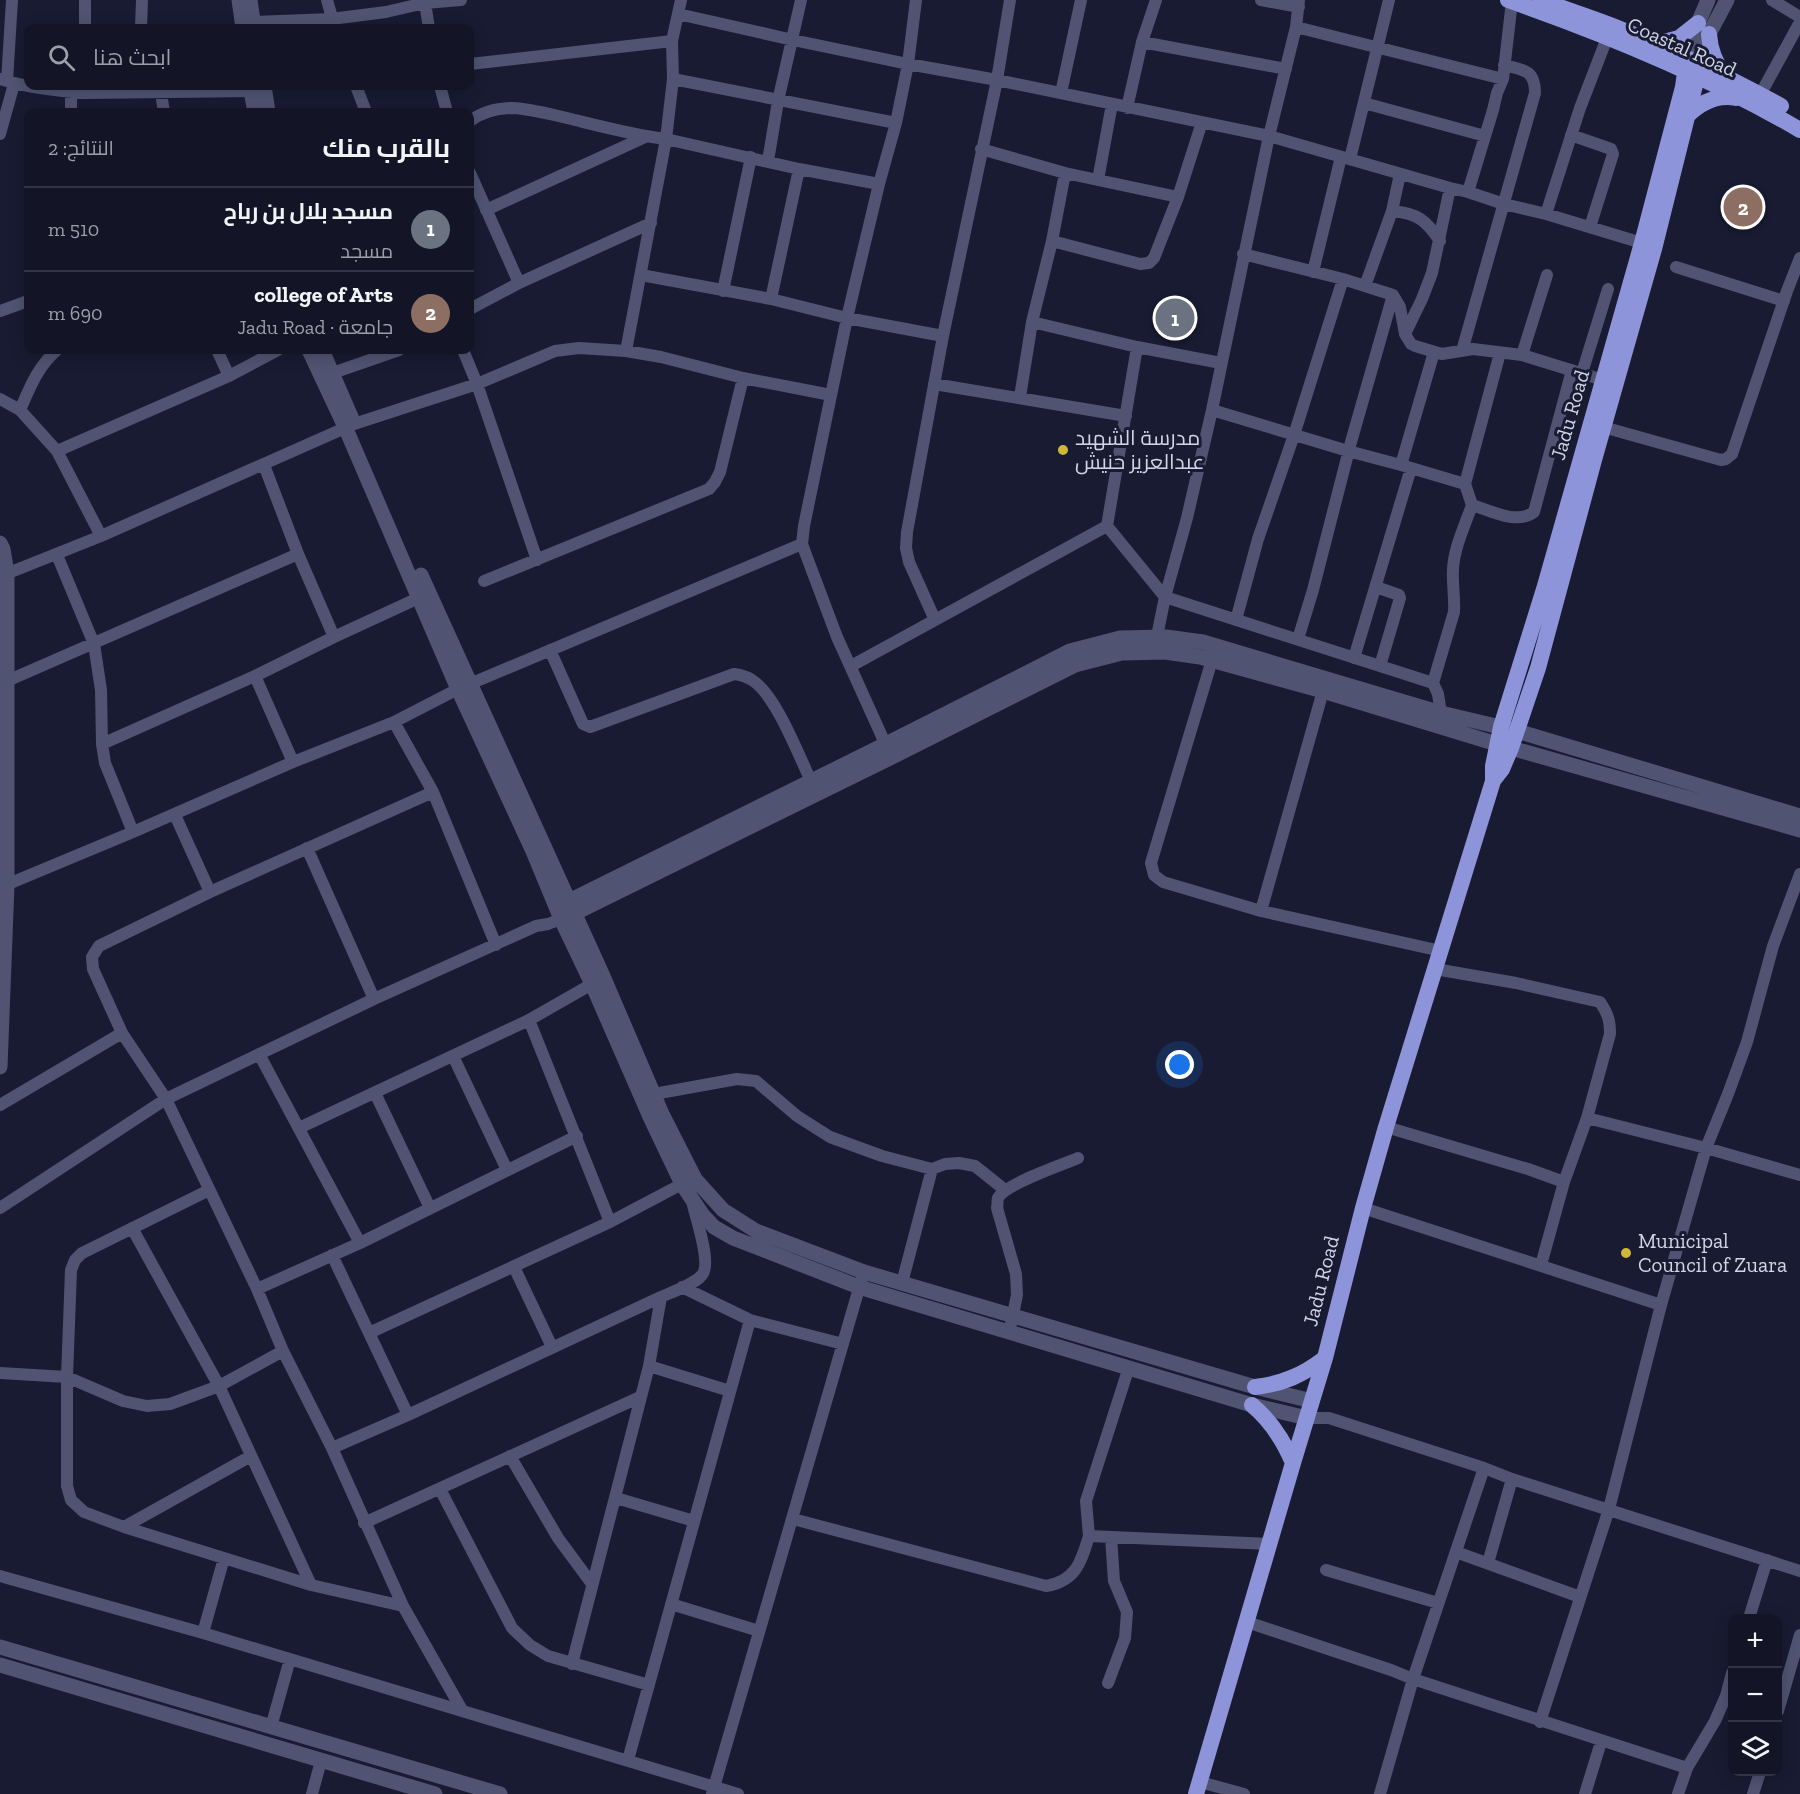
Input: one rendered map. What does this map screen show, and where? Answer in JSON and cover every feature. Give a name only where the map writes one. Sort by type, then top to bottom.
[{"type":"highway","name":"Coastal Road","points":[[1541,0],[1656,44],[1693,68],[1752,97],[1800,117]]},
{"type":"highway","name":"Coastal Road","points":[[1510,1],[1607,38],[1693,68],[1725,76],[1800,130]]},
{"type":"highway","points":[[1656,44],[1679,38],[1693,29],[1704,28],[1715,61],[1725,76]]},
{"type":"highway","name":"Jadu Road","points":[[1509,729],[1540,661],[1654,249],[1686,117],[1693,68]]},
{"type":"highway","name":"Jadu Road","points":[[1198,1788],[1325,1358],[1386,1127],[1493,781],[1502,769],[1504,746],[1545,586],[1693,68]]},
{"type":"highway","points":[[1686,117],[1695,108],[1712,99],[1752,97]]},
{"type":"highway","points":[[1255,1387],[1292,1379],[1325,1358]]},
{"type":"highway","points":[[1252,1405],[1272,1425],[1293,1463]]},
{"type":"street","points":[[0,134],[7,81],[12,0]]},
{"type":"street","points":[[85,0],[85,24]]},
{"type":"street","points":[[141,24],[142,0]]},
{"type":"street","points":[[239,0],[249,24]]},
{"type":"street","points":[[250,0],[250,24]]},
{"type":"street","points":[[327,0],[333,24],[386,6],[461,0]]},
{"type":"street","points":[[626,351],[666,139],[673,79],[672,41],[681,0]]},
{"type":"street","points":[[768,161],[778,101],[801,0]]},
{"type":"street","points":[[889,751],[837,637],[802,544],[847,318],[896,123],[908,64],[916,0]]},
{"type":"street","points":[[935,620],[909,562],[906,548],[907,532],[943,336],[997,80],[1010,0]]},
{"type":"street","points":[[1061,93],[1081,0]]},
{"type":"street","points":[[1127,108],[1142,42],[1156,0]]},
{"type":"street","points":[[1155,644],[1212,410],[1243,254],[1296,27],[1299,3],[1261,0]]},
{"type":"street","points":[[1313,272],[1364,103],[1389,0]]},
{"type":"street","points":[[1693,68],[1704,28],[1708,0]]},
{"type":"street","points":[[1704,28],[1727,0]]},
{"type":"street","points":[[1772,0],[1800,17]]},
{"type":"street","points":[[1468,192],[1503,79],[1510,1]]},
{"type":"street","points":[[425,3],[428,24]]},
{"type":"street","points":[[678,14],[908,64],[1269,136],[1504,204],[1546,213],[1642,243]]},
{"type":"street","points":[[1752,97],[1800,22]]},
{"type":"street","points":[[1296,27],[1503,79]]},
{"type":"street","points":[[1546,213],[1571,135],[1607,38]]},
{"type":"street","points":[[474,64],[672,41]]},
{"type":"street","points":[[1142,42],[1286,69]]},
{"type":"street","points":[[1462,351],[1535,93],[1532,75],[1504,65]]},
{"type":"street","points":[[673,79],[896,123]]},
{"type":"street","points":[[7,81],[24,84]]},
{"type":"street","points":[[59,90],[70,92],[80,90]]},
{"type":"street","points":[[145,90],[161,93],[219,90]]},
{"type":"street","points":[[255,108],[257,90]]},
{"type":"street","points":[[258,90],[266,108]]},
{"type":"street","points":[[358,90],[364,108]]},
{"type":"street","points":[[441,90],[446,108]]},
{"type":"street","points":[[70,92],[71,108]]},
{"type":"street","points":[[161,93],[163,108]]},
{"type":"street","points":[[1364,103],[1485,136]]},
{"type":"street","points":[[1098,180],[1112,104]]},
{"type":"street","points":[[474,119],[491,110],[511,108],[535,111],[645,137],[666,139],[798,169],[879,184]]},
{"type":"street","points":[[1052,241],[1140,264],[1149,263],[1154,258],[1178,197],[1202,122]]},
{"type":"street","points":[[1571,135],[1612,151],[1613,157],[1590,227]]},
{"type":"street","points":[[486,210],[645,137]]},
{"type":"street","points":[[981,149],[1065,172],[1178,197]]},
{"type":"street","points":[[723,291],[751,158]]},
{"type":"street","points":[[771,300],[798,169]]},
{"type":"street","points":[[1020,397],[1032,322],[1052,241],[1065,172]]},
{"type":"street","points":[[1365,286],[1392,211],[1400,174]]},
{"type":"street","points":[[474,182],[519,283]]},
{"type":"street","points":[[1405,334],[1432,273],[1450,188]]},
{"type":"street","points":[[1392,211],[1409,212],[1430,225],[1440,241]]},
{"type":"street","points":[[474,307],[519,283],[651,223]]},
{"type":"street","points":[[1243,254],[1343,279],[1392,295],[1400,307],[1405,334],[1411,344],[1434,352],[1450,353],[1473,350],[1522,355],[1603,380]]},
{"type":"street","points":[[1603,427],[1721,460],[1732,454],[1800,258]]},
{"type":"street","points":[[1676,267],[1784,301]]},
{"type":"street","points":[[641,275],[943,336]]},
{"type":"street","points":[[1522,355],[1547,275]]},
{"type":"street","points":[[1236,620],[1258,539],[1294,435],[1343,279]]},
{"type":"street","points":[[1472,505],[1514,518],[1527,517],[1534,512],[1577,371],[1608,289]]},
{"type":"street","points":[[1298,639],[1392,295]]},
{"type":"street","points":[[0,311],[24,302]]},
{"type":"street","points":[[1032,322],[1137,347],[1221,363]]},
{"type":"street","points":[[1137,347],[1107,526],[1165,597],[1433,683]]},
{"type":"street","points":[[4,575],[57,555],[350,427],[477,384],[555,351],[579,348],[626,351],[661,357],[743,378],[831,395]]},
{"type":"street","points":[[1354,658],[1376,587],[1434,352]]},
{"type":"street","points":[[1441,713],[1438,694],[1433,683],[1454,612],[1454,558],[1472,505],[1465,484],[1500,352]]},
{"type":"street","points":[[20,410],[34,378],[46,359],[52,354]]},
{"type":"street","points":[[219,354],[229,376]]},
{"type":"street","points":[[57,451],[229,376],[270,354]]},
{"type":"street","points":[[312,354],[327,375],[565,910],[695,1179],[723,1210],[756,1232],[1129,1367],[1252,1405],[1310,1409]]},
{"type":"street","points":[[323,354],[327,375]]},
{"type":"street","points":[[327,375],[387,354]]},
{"type":"street","points":[[465,354],[537,560]]},
{"type":"street","points":[[484,581],[709,489],[716,482],[720,472],[743,378]]},
{"type":"street","points":[[934,384],[1126,416]]},
{"type":"street","points":[[0,399],[20,410],[57,451],[101,536]]},
{"type":"street","points":[[1212,410],[1348,452],[1465,484]]},
{"type":"street","points":[[264,465],[298,554],[334,637]]},
{"type":"street","points":[[851,666],[1107,526]]},
{"type":"street","points":[[0,543],[3,549],[4,575],[0,1067]]},
{"type":"street","points":[[3,886],[394,722],[464,686],[802,544]]},
{"type":"street","points":[[3,682],[298,554]]},
{"type":"street","points":[[57,555],[94,644],[101,690],[102,744],[105,763],[133,832]]},
{"type":"street","points":[[1376,587],[1400,595],[1380,666]]},
{"type":"street","points":[[102,744],[255,676],[424,595]]},
{"type":"street","points":[[565,910],[889,751],[1075,665],[1155,644],[1203,642],[1441,713],[1509,729],[1800,816]]},
{"type":"street","points":[[1155,644],[1165,652],[1200,657],[1323,691],[1504,746],[1800,830]]},
{"type":"street","points":[[550,650],[583,724],[590,727],[734,674],[743,675],[754,681],[777,708],[811,781]]},
{"type":"street","points":[[1212,660],[1151,863],[1154,875],[1163,882],[1261,911],[1441,951]]},
{"type":"street","points":[[255,676],[294,762]]},
{"type":"street","points":[[1261,911],[1323,691]]},
{"type":"street","points":[[394,722],[433,792],[496,945]]},
{"type":"street","points":[[0,1208],[166,1100],[374,999],[536,927],[811,781],[889,751]]},
{"type":"street","points":[[433,792],[210,892],[99,946],[92,957],[93,969],[122,1033],[166,1100],[257,1289],[283,1351],[332,1448],[403,1606],[462,1710]]},
{"type":"street","points":[[175,815],[210,892]]},
{"type":"street","points":[[307,848],[374,999]]},
{"type":"street","points":[[1540,1722],[1609,1509],[1706,1148],[1747,1042],[1773,946],[1800,874]]},
{"type":"street","points":[[565,910],[592,984],[682,1184],[691,1200],[714,1227],[733,1238],[859,1287],[1255,1387],[1329,1418],[1800,1571]]},
{"type":"street","points":[[1435,969],[1516,983],[1600,1002],[1608,1013],[1610,1034],[1587,1118],[1564,1182],[1541,1265]]},
{"type":"street","points":[[299,1128],[529,1020],[592,984]]},
{"type":"street","points":[[529,1020],[610,1222]]},
{"type":"street","points":[[0,1105],[122,1033]]},
{"type":"street","points":[[259,1054],[360,1243]]},
{"type":"street","points":[[453,1056],[507,1170]]},
{"type":"street","points":[[654,1094],[747,1079],[756,1082],[797,1116],[830,1137],[882,1156],[932,1169],[945,1164],[959,1163],[975,1166],[1005,1190]]},
{"type":"street","points":[[375,1093],[430,1208]]},
{"type":"street","points":[[1587,1118],[1800,1175]]},
{"type":"street","points":[[1386,1127],[1564,1182]]},
{"type":"street","points":[[257,1289],[360,1243],[576,1136]]},
{"type":"street","points":[[1011,1324],[1017,1294],[1016,1274],[997,1208],[999,1198],[1005,1190],[1078,1158]]},
{"type":"street","points":[[902,1283],[932,1169]]},
{"type":"street","points":[[369,1333],[610,1222],[682,1184]]},
{"type":"street","points":[[208,1190],[82,1253],[75,1260],[71,1270],[68,1377],[67,1486],[71,1500],[84,1512],[124,1527],[311,1585],[403,1606]]},
{"type":"street","points":[[332,1448],[661,1298],[701,1277],[705,1270],[702,1241],[691,1200]]},
{"type":"street","points":[[1363,1208],[1662,1305]]},
{"type":"street","points":[[132,1228],[219,1386],[311,1585]]},
{"type":"street","points":[[332,1255],[408,1415]]},
{"type":"street","points":[[514,1266],[552,1347]]},
{"type":"street","points":[[713,1791],[864,1272]]},
{"type":"street","points":[[682,1287],[750,1320],[843,1344]]},
{"type":"street","points":[[572,1664],[649,1366],[661,1298]]},
{"type":"street","points":[[628,1760],[750,1320]]},
{"type":"street","points":[[0,1373],[68,1377],[123,1401],[147,1406],[170,1404],[219,1386],[283,1351]]},
{"type":"street","points":[[649,1366],[730,1391]]},
{"type":"street","points":[[793,1519],[1046,1586],[1058,1584],[1069,1577],[1080,1563],[1089,1536],[1086,1501],[1129,1367]]},
{"type":"street","points":[[364,1523],[640,1396]]},
{"type":"street","points":[[124,1527],[251,1456]]},
{"type":"street","points":[[510,1456],[558,1538],[592,1584]]},
{"type":"street","points":[[1380,1794],[1413,1679],[1484,1468]]},
{"type":"street","points":[[1488,1563],[1512,1479]]},
{"type":"street","points":[[440,1489],[512,1628],[530,1645],[548,1656],[649,1685]]},
{"type":"street","points":[[616,1498],[694,1521]]},
{"type":"street","points":[[1089,1536],[1270,1544]]},
{"type":"street","points":[[1108,1683],[1125,1638],[1127,1612],[1114,1581],[1111,1537]]},
{"type":"street","points":[[1456,1552],[1580,1597]]},
{"type":"street","points":[[203,1633],[224,1558]]},
{"type":"street","points":[[1750,1614],[1767,1560]]},
{"type":"street","points":[[1326,1570],[1438,1603]]},
{"type":"street","points":[[0,1576],[203,1633],[628,1760],[713,1791],[738,1794]]},
{"type":"street","points":[[671,1604],[759,1631]]},
{"type":"street","points":[[1247,1622],[1600,1742],[1687,1768]]},
{"type":"street","points":[[0,1635],[23,1654]]},
{"type":"street","points":[[1782,1699],[1798,1652],[1800,1635]]},
{"type":"street","points":[[0,1647],[500,1794]]},
{"type":"street","points":[[271,1727],[290,1659]]},
{"type":"street","points":[[0,1665],[435,1794]]},
{"type":"street","points":[[1678,1794],[1687,1768],[1715,1721],[1728,1688]]},
{"type":"street","points":[[1585,1794],[1600,1742]]},
{"type":"street","points":[[312,1794],[321,1761]]},
{"type":"street","points":[[1753,1794],[1759,1776]]},
{"type":"street","points":[[1198,1788],[1244,1794]]},
{"type":"place","name":"college of Arts","points":[[1743,207]]},
{"type":"place","name":"مسجد بلال بن رباح","points":[[1175,318]]},
{"type":"place","name":"مدرسة الشهيد عبدالعزيز حنيش","points":[[1063,450]]},
{"type":"place","name":"Municipal Council of Zuara","points":[[1626,1253]]}]
